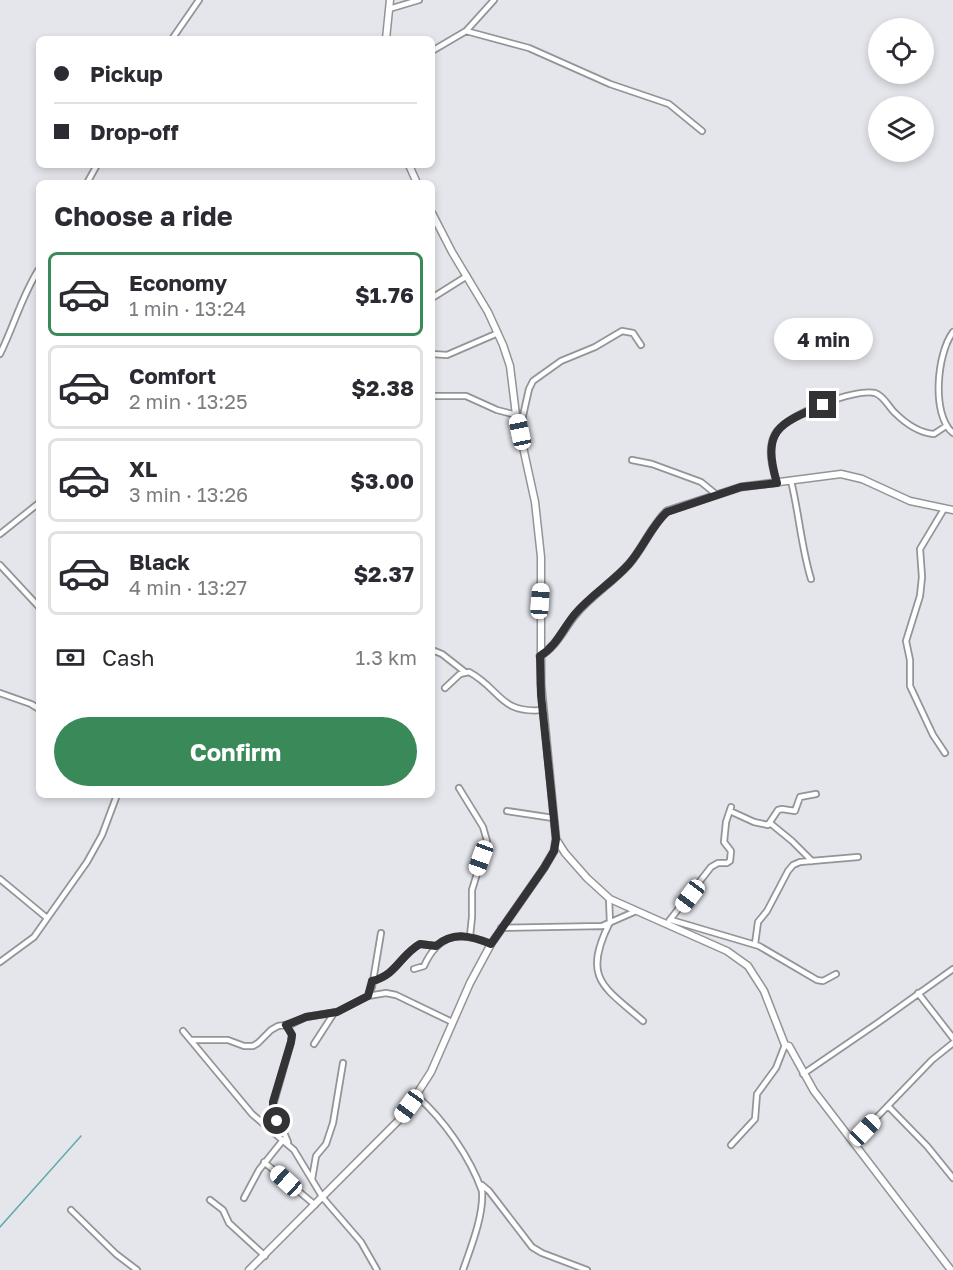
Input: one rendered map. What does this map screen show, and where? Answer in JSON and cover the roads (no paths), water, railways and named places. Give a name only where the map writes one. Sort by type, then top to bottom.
[{"type":"street","points":[[174,36],[199,0]]},
{"type":"street","points":[[386,36],[390,0]]},
{"type":"street","points":[[389,9],[419,0]]},
{"type":"street","points":[[435,49],[466,31],[495,0]]},
{"type":"street","points":[[466,31],[529,48],[610,84],[669,104],[702,131]]},
{"type":"street","points":[[249,1270],[402,1117],[431,1072],[470,983],[491,944],[554,851],[556,839],[540,656],[541,557],[535,502],[516,415],[510,366],[488,312],[435,218]]},
{"type":"street","points":[[0,354],[15,323],[30,281],[36,272]]},
{"type":"street","points":[[435,296],[467,276]]},
{"type":"street","points":[[520,432],[530,385],[546,371],[561,361],[595,347],[622,331],[633,333],[641,345]]},
{"type":"street","points":[[953,332],[944,351],[939,371],[942,410],[946,426],[953,433]]},
{"type":"street","points":[[435,354],[447,355],[498,333]]},
{"type":"street","points":[[777,483],[771,448],[778,429],[793,418],[841,398],[873,393],[884,399],[902,419],[921,431],[934,434],[946,426]]},
{"type":"street","points":[[435,396],[466,396],[497,410],[516,415]]},
{"type":"street","points":[[632,460],[652,464],[701,482],[717,495]]},
{"type":"street","points":[[540,656],[552,646],[575,615],[632,561],[667,512],[741,487],[833,475],[847,475],[862,479],[910,501],[953,510]]},
{"type":"street","points":[[791,481],[804,554],[811,579]]},
{"type":"street","points":[[0,534],[36,505]]},
{"type":"street","points":[[944,509],[920,549],[922,577],[920,596],[906,641],[910,660],[910,686],[933,735],[945,753]]},
{"type":"street","points":[[0,565],[36,604]]},
{"type":"street","points":[[435,651],[465,672],[483,680],[513,708],[523,711],[543,710]]},
{"type":"street","points":[[446,688],[465,672]]},
{"type":"street","points":[[0,693],[36,707]]},
{"type":"street","points":[[459,788],[483,827],[487,841],[472,890],[470,936]]},
{"type":"street","points":[[669,922],[711,867],[730,861],[731,851],[724,842],[726,822],[731,809],[763,825],[770,823],[778,810],[795,811],[800,797],[816,794]]},
{"type":"street","points":[[0,962],[34,937],[94,850],[116,798]]},
{"type":"street","points":[[507,811],[553,818]]},
{"type":"street","points":[[770,823],[813,861]]},
{"type":"street","points":[[556,839],[572,862],[599,891],[609,898],[636,911],[669,922],[755,944],[817,980],[823,981],[836,974]]},
{"type":"street","points":[[755,944],[758,922],[767,911],[793,865],[858,857]]},
{"type":"street","points":[[0,879],[47,918]]},
{"type":"street","points":[[609,898],[610,923],[596,963],[599,979],[615,998],[643,1021]]},
{"type":"street","points":[[501,928],[587,927],[610,923],[636,911]]},
{"type":"street","points":[[669,922],[727,951],[748,966],[764,991],[785,1045],[789,1046],[802,1074],[951,1270]]},
{"type":"street","points":[[368,996],[381,933]]},
{"type":"street","points":[[414,969],[424,966],[432,950],[452,937],[470,936],[491,944]]},
{"type":"street","points":[[372,981],[388,975],[408,953],[420,944],[436,946]]},
{"type":"street","points":[[802,1074],[953,969]]},
{"type":"street","points":[[190,1040],[228,1041],[253,1046],[271,1030],[306,1017],[334,1012],[368,996],[386,993],[396,995],[452,1022]]},
{"type":"street","points":[[854,1141],[953,1040],[918,993]]},
{"type":"street","points":[[314,1044],[334,1012]]},
{"type":"street","points":[[286,1025],[292,1035],[291,1042],[273,1106],[289,1145],[323,1198],[361,1242],[377,1270]]},
{"type":"street","points":[[183,1032],[252,1114],[289,1145]]},
{"type":"street","points":[[731,1145],[755,1119],[757,1094],[779,1063],[785,1045]]},
{"type":"street","points":[[312,1179],[316,1156],[326,1144],[333,1123],[343,1063]]},
{"type":"street","points":[[417,1095],[438,1116],[480,1183],[489,1191],[532,1247],[587,1270]]},
{"type":"street","points":[[888,1106],[927,1146],[953,1178]]},
{"type":"street","points":[[244,1198],[264,1162],[283,1140]]},
{"type":"street","points":[[264,1162],[316,1205]]},
{"type":"street","points":[[463,1270],[483,1201],[480,1183]]},
{"type":"street","points":[[210,1200],[223,1209],[229,1222],[265,1256]]},
{"type":"street","points":[[71,1210],[91,1232],[137,1270]]},
{"type":"waterway","points":[[0,1227],[81,1136]]}]
